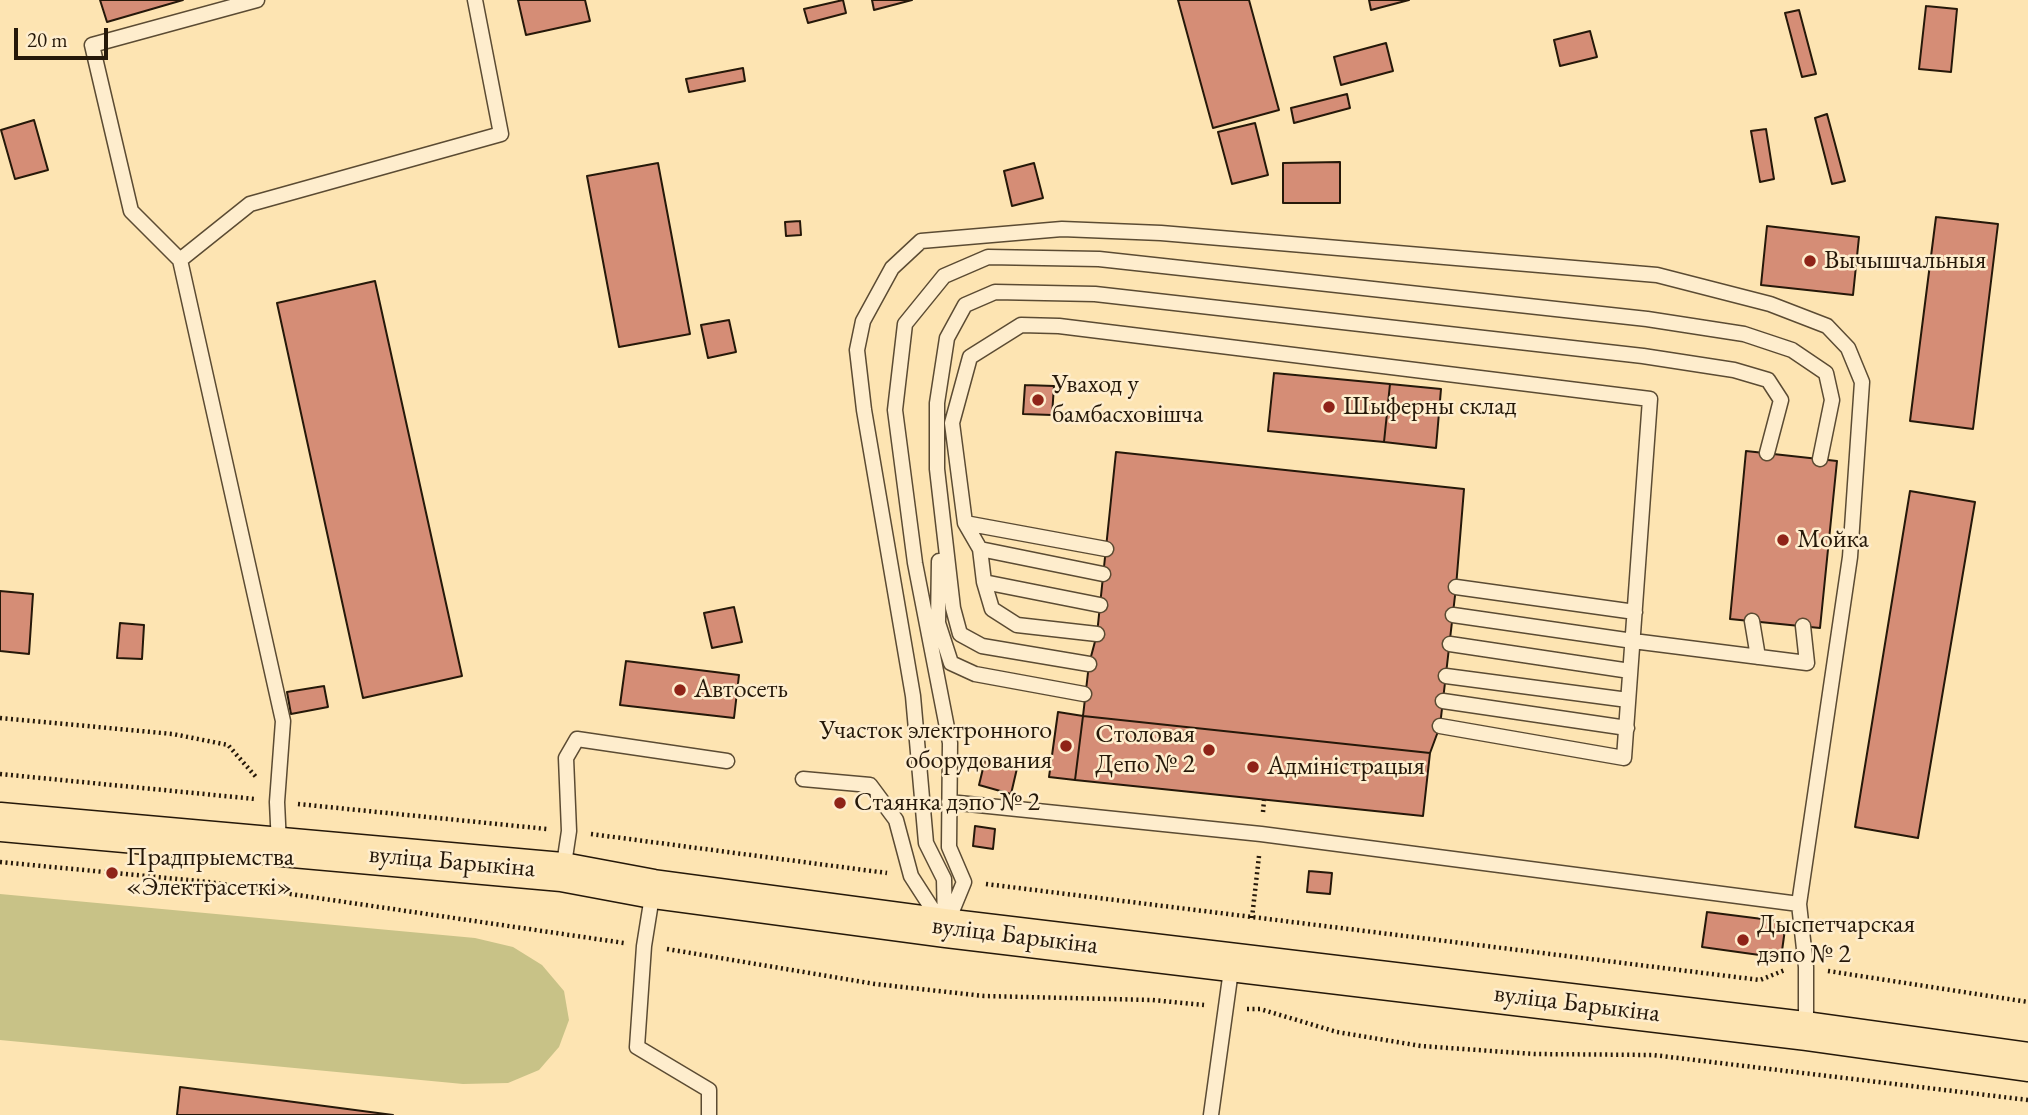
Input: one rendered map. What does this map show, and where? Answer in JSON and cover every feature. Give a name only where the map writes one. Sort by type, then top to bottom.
[{"type":"main road","name":"вуліца Барыкіна","points":[[0,822],[562,872],[653,889],[945,928],[1806,1031],[2028,1062]]},
{"type":"lane","points":[[257,0],[92,45],[131,211],[180,260],[283,721],[277,802],[279,846]]},
{"type":"lane","points":[[180,260],[250,204],[501,134],[475,0]]},
{"type":"lane","points":[[945,928],[944,879],[926,843],[913,696],[864,410],[857,351],[863,321],[892,268],[922,241],[1062,229],[1175,234],[1657,275],[1770,303],[1826,326],[1848,348],[1862,382],[1850,556],[1799,904],[1806,967],[1806,1031]]},
{"type":"lane","points":[[945,928],[964,882],[949,847],[950,743],[915,563],[895,410],[905,324],[944,276],[988,257],[1099,259],[1647,319],[1744,334],[1792,350],[1826,373],[1832,400],[1819,459]]},
{"type":"lane","points":[[1089,664],[982,646],[961,634],[953,608],[937,470],[937,403],[947,338],[965,305],[995,292],[1095,294],[1643,356],[1734,370],[1768,380],[1781,400],[1767,453]]},
{"type":"lane","points":[[1097,634],[1017,625],[992,609],[984,582],[980,549],[965,523],[952,423],[970,357],[1021,325],[1072,328],[1650,399],[1624,758],[1440,726]]},
{"type":"lane","points":[[940,504],[939,623],[951,663],[975,674],[1084,695]]},
{"type":"lane","points":[[965,523],[1106,548]]},
{"type":"lane","points":[[980,549],[1103,574]]},
{"type":"lane","points":[[984,582],[1100,605]]},
{"type":"lane","points":[[1456,587],[1635,612]]},
{"type":"lane","points":[[1453,615],[1807,663],[1803,626]]},
{"type":"lane","points":[[1752,621],[1758,657]]},
{"type":"lane","points":[[1450,644],[1630,671]]},
{"type":"lane","points":[[1446,676],[1628,700]]},
{"type":"lane","points":[[1443,701],[1627,728]]},
{"type":"lane","points":[[562,872],[569,831],[566,758],[577,738],[727,761]]},
{"type":"lane","points":[[803,779],[870,785],[896,820],[911,876],[945,928]]},
{"type":"lane","points":[[949,802],[1261,834],[1799,904]]},
{"type":"lane","points":[[653,889],[644,946],[637,1047],[709,1090],[709,1115]]},
{"type":"lane","points":[[1211,1115],[1232,962]]},
{"type":"path","points":[[0,718],[173,734],[228,745],[277,802]]},
{"type":"path","points":[[0,774],[569,831],[911,876]]},
{"type":"path","points":[[0,862],[209,882],[717,956],[875,984],[985,996],[1152,1000],[1260,1009],[1337,1032],[1421,1045],[1534,1054],[1653,1055],[2028,1100]]},
{"type":"path","points":[[964,882],[1760,980],[1792,967],[1806,967],[2028,1002]]},
{"type":"shaded area","points":[[0,894],[475,938],[513,947],[542,965],[564,991],[569,1020],[559,1047],[539,1070],[508,1083],[463,1084],[0,1040]]},
{"type":"building","points":[[100,0],[183,0],[107,22]]},
{"type":"building","points":[[518,0],[585,0],[590,21],[526,35]]},
{"type":"building","points":[[843,0],[846,13],[808,23],[804,9]]},
{"type":"building","points":[[872,0],[912,0],[874,10]]},
{"type":"building","points":[[1178,0],[1249,0],[1279,110],[1213,128]]},
{"type":"building","points":[[1369,0],[1409,0],[1371,10]]},
{"type":"building","points":[[1926,6],[1957,9],[1951,72],[1919,69]]},
{"type":"building","points":[[1799,10],[1816,74],[1802,77],[1785,13]]},
{"type":"building","points":[[1590,31],[1597,57],[1560,66],[1554,40]]},
{"type":"building","points":[[1386,43],[1393,71],[1341,85],[1334,57]]},
{"type":"building","points":[[743,68],[745,81],[689,92],[686,79]]},
{"type":"building","points":[[1347,94],[1350,108],[1294,123],[1291,108]]},
{"type":"building","points":[[1827,114],[1845,181],[1832,184],[1815,118]]},
{"type":"building","points":[[34,120],[48,170],[15,179],[1,130]]},
{"type":"building","points":[[1255,123],[1268,175],[1232,184],[1218,132]]},
{"type":"building","points":[[1766,129],[1774,179],[1760,182],[1751,131]]},
{"type":"building","points":[[1340,162],[1340,203],[1283,203],[1283,163]]},
{"type":"building","points":[[658,163],[690,334],[619,347],[587,176]]},
{"type":"building","points":[[1034,163],[1043,198],[1012,206],[1004,171]]},
{"type":"building","points":[[1936,217],[1998,224],[1973,429],[1910,421]]},
{"type":"building","points":[[800,221],[801,235],[786,236],[785,222]]},
{"type":"building","name":"Вычышчальныя","points":[[1767,226],[1859,237],[1853,295],[1761,285]]},
{"type":"building","points":[[375,281],[462,676],[363,698],[277,303]]},
{"type":"building","points":[[729,320],[736,352],[708,358],[701,325]]},
{"type":"building","name":"Шыферны склад","points":[[1274,373],[1390,384],[1384,442],[1268,431]]},
{"type":"building","points":[[1390,384],[1441,389],[1436,448],[1384,442]]},
{"type":"building","name":"Уваход у бамбасховішча","points":[[1025,385],[1054,386],[1052,415],[1023,414]]},
{"type":"building","name":"Мойка","points":[[1746,451],[1837,461],[1820,628],[1730,619]]},
{"type":"building","points":[[1116,452],[1464,489],[1440,726],[1430,753],[1083,716],[1089,664],[1097,634]]},
{"type":"building","points":[[1910,491],[1975,502],[1918,838],[1855,827]]},
{"type":"building","points":[[0,591],[33,594],[29,654],[0,651]]},
{"type":"building","points":[[734,607],[742,642],[712,648],[704,613]]},
{"type":"building","points":[[120,623],[144,625],[142,659],[117,658]]},
{"type":"building","name":"Автосеть","points":[[626,661],[739,675],[734,718],[620,705]]},
{"type":"building","points":[[324,686],[328,707],[291,714],[287,692]]},
{"type":"building","name":"Участок электронного оборудования","points":[[1058,712],[1083,716],[1075,780],[1049,777]]},
{"type":"building","name":"Адміністрацыя","points":[[1083,716],[1430,753],[1423,816],[1075,780]]},
{"type":"building","points":[[986,756],[1018,764],[1011,794],[979,785]]},
{"type":"building","points":[[975,826],[995,829],[993,849],[973,846]]},
{"type":"building","points":[[1309,871],[1332,873],[1330,894],[1307,892]]},
{"type":"building","name":"Дыспетчарская дэпо № 2","points":[[1707,912],[1786,922],[1781,958],[1702,947]]},
{"type":"building","points":[[180,1087],[393,1115],[177,1115]]},
{"type":"place","name":"Вычышчальныя","points":[[1810,261]]},
{"type":"place","name":"Уваход у бамбасховішча","points":[[1038,400]]},
{"type":"place","name":"Шыферны склад","points":[[1329,407]]},
{"type":"place","name":"Мойка","points":[[1783,540]]},
{"type":"place","name":"Автосеть","points":[[680,690]]},
{"type":"place","name":"Участок электронного оборудования","points":[[1066,746]]},
{"type":"place","name":"Столовая Депо № 2","points":[[1209,750]]},
{"type":"place","name":"Адміністрацыя","points":[[1253,767]]},
{"type":"place","name":"Стаянка дэпо № 2","points":[[840,803]]},
{"type":"place","name":"Прадпрыемства «Электрасеткі»","points":[[112,873]]},
{"type":"place","name":"Дыспетчарская дэпо № 2","points":[[1743,940]]}]
